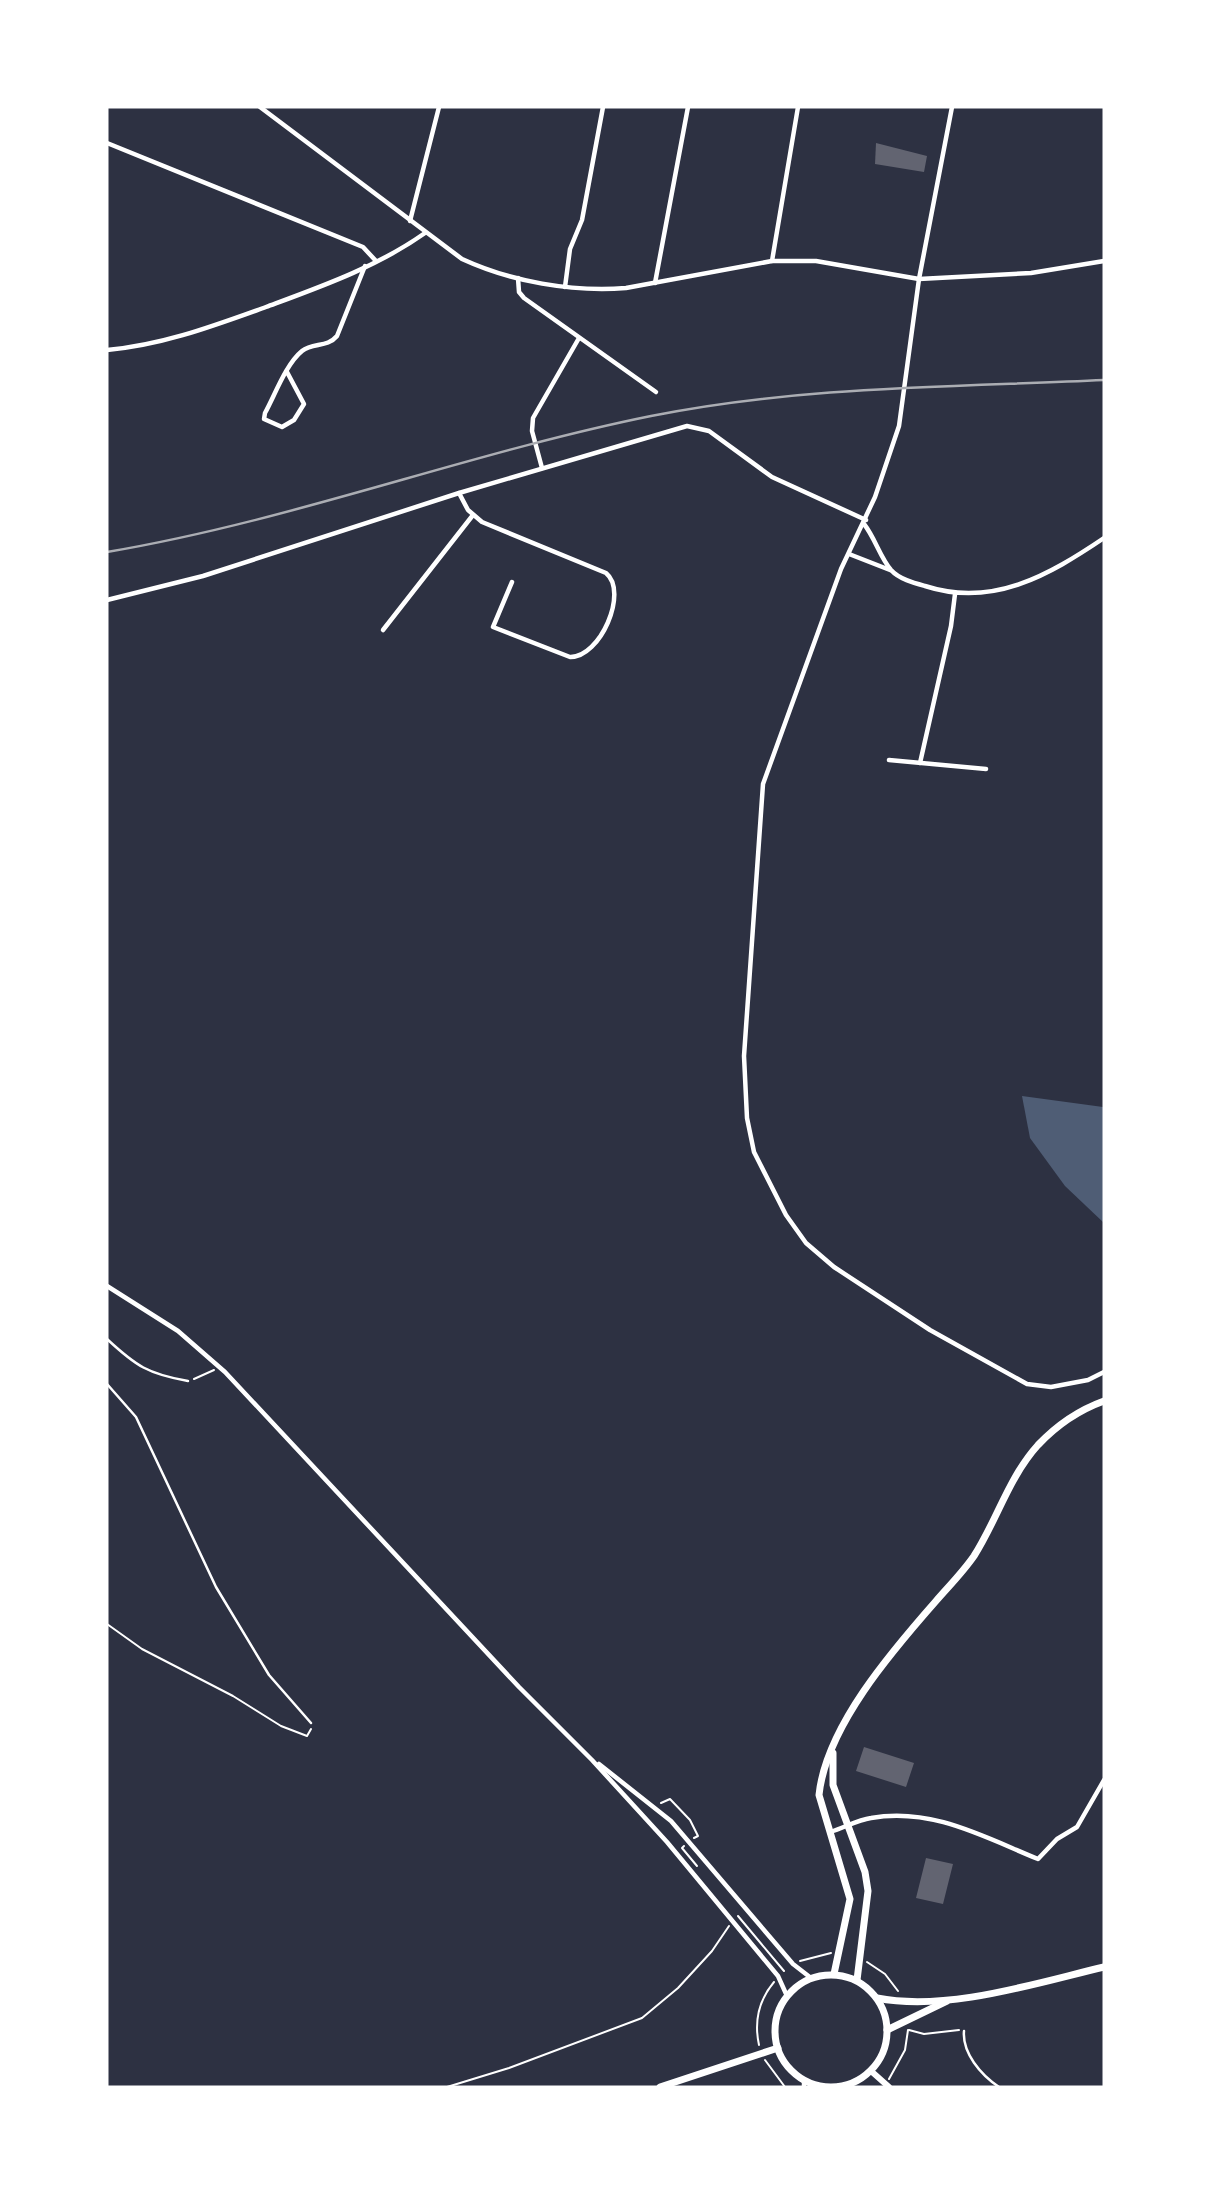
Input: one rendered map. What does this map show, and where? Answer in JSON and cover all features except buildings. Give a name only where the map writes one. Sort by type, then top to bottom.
[{"type":"main road","points":[[834,1974],[850,1899],[848,1882],[829,1832],[819,1795],[821,1778],[833,1749],[873,1679],[968,1564],[1021,1468],[1039,1444],[1077,1413],[1104,1401]]},
{"type":"main road","points":[[833,1749],[833,1785],[865,1872],[868,1891],[857,1980]]},
{"type":"main road","points":[[877,1998],[903,2001],[951,2000],[1104,1967]]},
{"type":"main road","points":[[834,1974],[857,1980],[877,1998],[885,2014],[887,2030],[880,2058],[871,2071],[856,2081],[837,2087],[804,2084],[785,2064],[778,2048],[774,2028],[778,2010],[787,1996],[811,1978],[834,1974]]},
{"type":"main road","points":[[887,2030],[951,2000]]},
{"type":"main road","points":[[660,2087],[778,2048]]},
{"type":"street","points":[[260,107],[461,259],[495,273],[565,287],[601,290],[655,283],[772,261],[816,261],[919,279],[1020,274],[1104,261]]},
{"type":"street","points":[[410,222],[439,107]]},
{"type":"street","points":[[565,287],[570,249],[582,220],[603,107]]},
{"type":"street","points":[[655,283],[688,107]]},
{"type":"street","points":[[772,261],[798,107]]},
{"type":"street","points":[[952,107],[919,279],[903,410],[865,522],[849,554],[763,784],[744,1083],[754,1152],[786,1215],[806,1243],[874,1296],[930,1331],[1027,1384],[1051,1387],[1088,1380],[1104,1372]]},
{"type":"street","points":[[107,144],[363,247],[376,261]]},
{"type":"street","points":[[107,350],[142,348],[172,340],[333,282],[425,233]]},
{"type":"street","points":[[287,372],[304,404],[294,420],[282,427],[264,419],[287,372],[303,350],[328,344],[337,336],[365,267]]},
{"type":"street","points":[[518,278],[519,292],[524,298],[656,391]]},
{"type":"street","points":[[542,468],[532,431],[535,412],[579,338]]},
{"type":"street","points":[[107,600],[203,576],[459,493],[676,428],[698,426],[715,434],[772,477],[865,522],[892,571]]},
{"type":"street","points":[[459,493],[473,515],[492,527],[606,573],[614,584],[616,594],[596,645],[582,656],[570,657],[493,627],[512,582]]},
{"type":"street","points":[[383,630],[473,515]]},
{"type":"street","points":[[849,554],[892,571],[906,580],[955,594],[996,592],[1025,584],[1104,538]]},
{"type":"street","points":[[919,763],[951,626],[955,594]]},
{"type":"street","points":[[889,760],[986,769]]},
{"type":"street","points":[[107,1286],[178,1331],[219,1366],[519,1687],[592,1759],[778,1976],[787,1996]]},
{"type":"street","points":[[592,1759],[671,1821],[691,1841],[793,1964],[811,1978]]},
{"type":"street","points":[[829,1832],[868,1818],[891,1815],[932,1817],[1038,1859],[1058,1839],[1077,1827],[1104,1780]]},
{"type":"street","points":[[871,2071],[887,2085]]},
{"type":"lane","points":[[107,1339],[134,1364],[155,1375],[188,1381]]},
{"type":"lane","points":[[107,1384],[136,1417],[216,1587],[269,1675],[311,1723]]},
{"type":"lane","points":[[964,2031],[963,2044],[985,2078],[999,2087]]},
{"type":"path","points":[[188,1381],[207,1375],[219,1366]]},
{"type":"path","points":[[107,1624],[142,1649],[233,1696],[281,1726],[307,1736],[311,1732],[311,1723]]},
{"type":"path","points":[[652,1801],[660,1803],[670,1799],[687,1816],[698,1836],[682,1848],[704,1874]]},
{"type":"path","points":[[732,1908],[784,1971],[761,2004],[757,2020],[761,2053],[771,2072],[785,2087]]},
{"type":"path","points":[[447,2087],[509,2068],[642,2018],[678,1988],[712,1951],[738,1916]]},
{"type":"path","points":[[793,1964],[807,1957],[839,1953]]},
{"type":"path","points":[[858,1957],[885,1974],[903,2001]]},
{"type":"path","points":[[887,2085],[901,2059],[908,2030],[924,2034],[934,2030],[964,2031]]},
{"type":"water","points":[[1022,1096],[1103,1107],[1104,1223],[1065,1186],[1030,1138]]},
{"type":"railway","points":[[107,552],[244,523],[583,431],[707,406],[877,389],[1104,380]]}]
